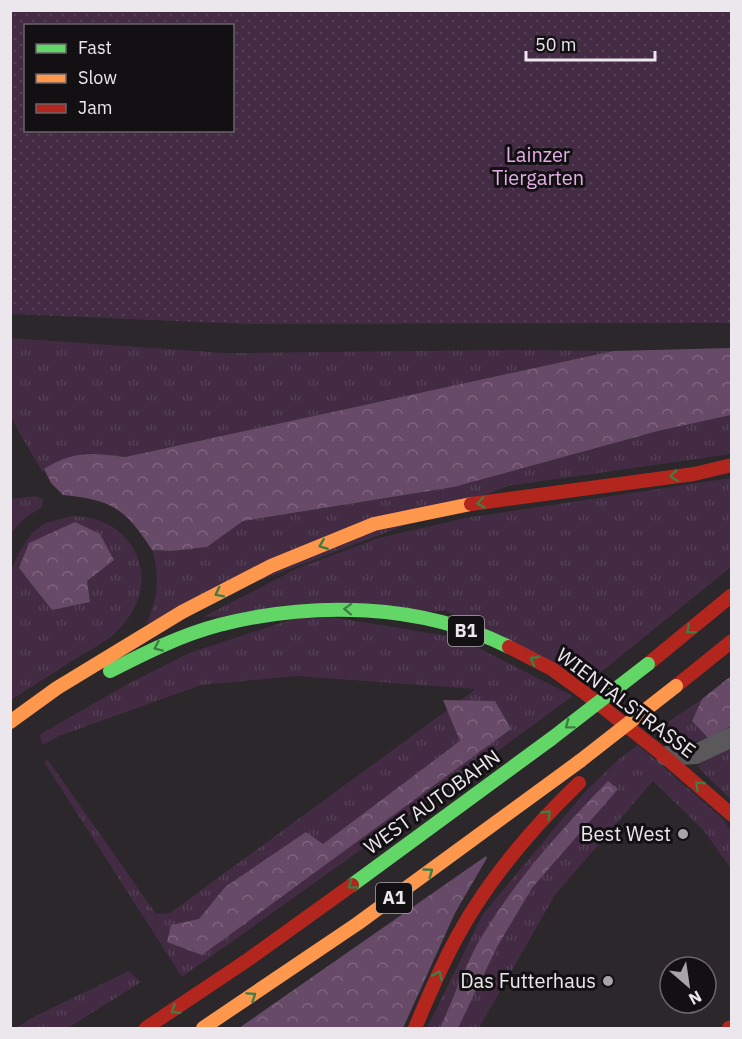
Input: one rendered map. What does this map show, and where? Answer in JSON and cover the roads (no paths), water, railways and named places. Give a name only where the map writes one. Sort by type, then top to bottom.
[{"type":"main road","points":[[10,723],[57,688],[182,612],[271,566],[374,524],[462,505],[694,474],[732,465]]},
{"type":"main road","name":"WEST AUTOBAHN","points":[[146,1029],[337,896],[551,739],[732,596]]},
{"type":"main road","name":"WIENTALSTRASSE","points":[[10,723],[63,698],[124,663],[196,632],[273,613],[315,609],[395,613],[449,626],[504,645],[530,657],[572,682],[666,756],[732,815]]},
{"type":"main road","name":"A1","points":[[203,1029],[357,924],[580,761],[682,690],[728,644]]},
{"type":"main road","points":[[626,743],[657,719],[682,690]]},
{"type":"main road","points":[[415,1029],[456,938],[491,881],[531,831],[592,771]]},
{"type":"main road","points":[[718,803],[732,820]]},
{"type":"street","points":[[666,756],[696,754],[732,737]]},
{"type":"place","name":"Best West","points":[[683,834]]},
{"type":"place","name":"Das Futterhaus","points":[[608,981]]},
{"type":"park label","name":"Lainzer Tiergarten","points":[[538,166]]}]
